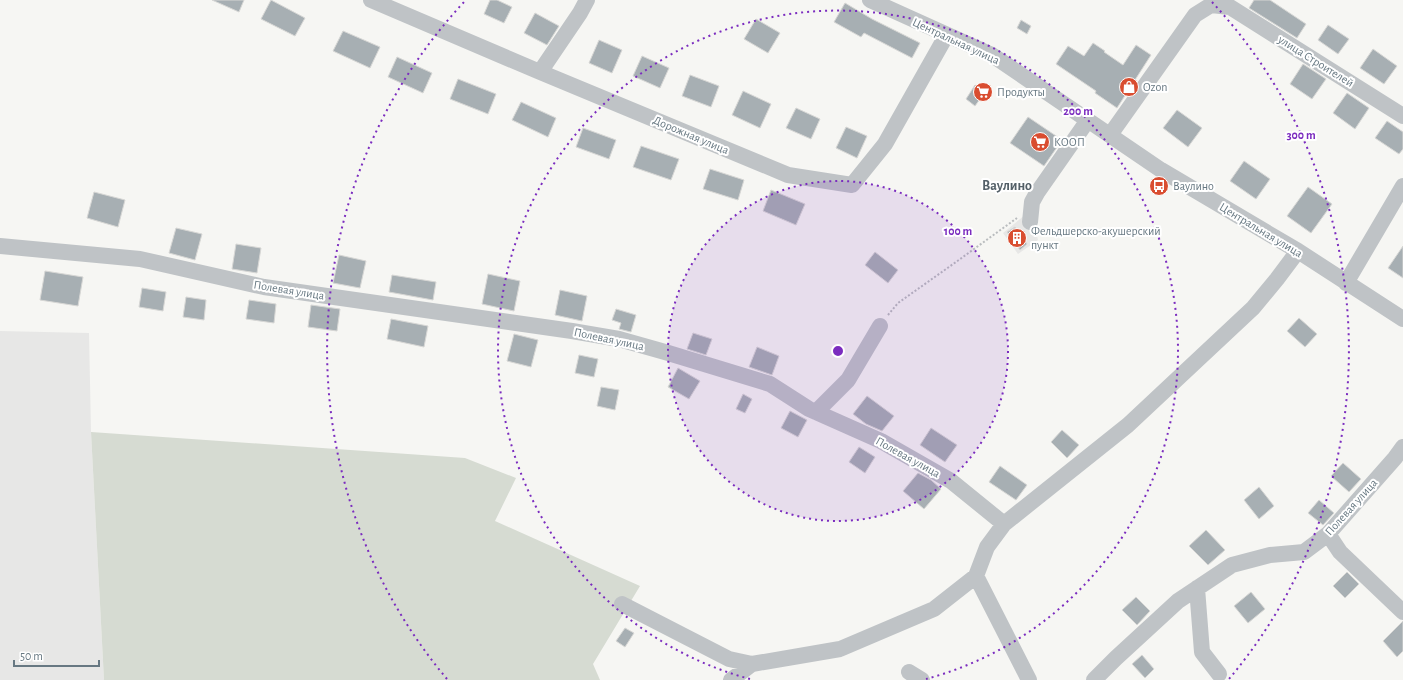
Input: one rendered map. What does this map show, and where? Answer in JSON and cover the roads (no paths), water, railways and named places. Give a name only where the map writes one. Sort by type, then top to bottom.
[{"type":"street","name":"Дорожная улица","points":[[371,0],[788,176],[852,185],[885,144],[946,36]]},
{"type":"street","points":[[540,72],[580,13],[587,0]]},
{"type":"street","name":"Центральная улица","points":[[870,0],[946,36],[992,55],[1161,170],[1298,251],[1403,319]]},
{"type":"street","points":[[1110,135],[1204,4]]},
{"type":"street","name":"улица Строителей","points":[[1204,4],[1210,6],[1230,7],[1403,116]]},
{"type":"street","points":[[1030,222],[1032,202],[1037,192],[1088,120]]},
{"type":"street","points":[[1346,283],[1403,186]]},
{"type":"street","name":"Полевая улица","points":[[0,246],[140,259],[264,287],[619,339],[770,384],[816,412],[881,441],[951,481],[1004,524]]},
{"type":"street","points":[[622,604],[729,659],[752,664],[840,649],[934,609],[976,576],[987,547],[1004,524],[1128,425],[1253,308],[1298,251]]},
{"type":"street","points":[[816,412],[848,380],[880,326]]},
{"type":"street","name":"Полевая улица","points":[[1094,680],[1178,601],[1232,565],[1270,556],[1304,552],[1328,534],[1403,447]]},
{"type":"street","points":[[1328,534],[1340,552],[1403,612]]},
{"type":"street","points":[[976,576],[1029,680]]},
{"type":"street","points":[[1197,588],[1202,652],[1219,674]]},
{"type":"street","points":[[731,680],[752,664]]},
{"type":"place","name":"Ozon","points":[[1129,87]]},
{"type":"place","name":"Продукты","points":[[983,92]]},
{"type":"place","name":"КООП","points":[[1040,142]]},
{"type":"place","name":"Ваулино","points":[[1159,186]]},
{"type":"place","name":"Фельдшерско-акушерский пункт","points":[[1017,238]]},
{"type":"district","name":"Ваулино","points":[[1007,186]]}]
